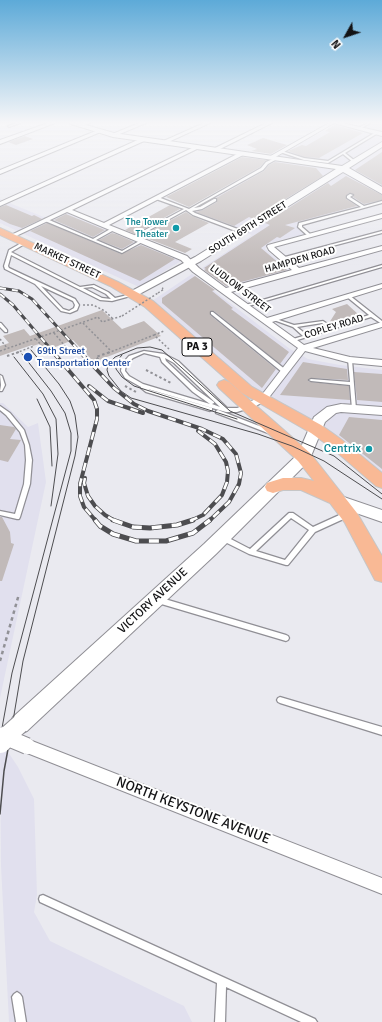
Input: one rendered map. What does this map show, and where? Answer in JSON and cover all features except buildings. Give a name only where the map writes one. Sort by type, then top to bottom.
[{"type":"main road","name":"MARKET STREET","points":[[0,230],[114,284],[149,304],[247,390],[262,399]]},
{"type":"main road","name":"MARKET STREET","points":[[132,295],[139,308],[159,333],[247,407]]},
{"type":"main road","name":"PA 3","points":[[262,399],[316,429],[337,444],[382,482]]},
{"type":"main road","name":"PA 3","points":[[247,407],[304,458],[343,508],[364,539],[382,574]]},
{"type":"main road","points":[[273,487],[283,484],[301,484],[318,489],[343,508]]},
{"type":"street","points":[[0,204],[74,171]]},
{"type":"street","points":[[12,236],[149,171]]},
{"type":"street","points":[[104,225],[210,171]]},
{"type":"street","name":"SOUTH 69TH STREET","points":[[132,295],[189,264],[339,171]]},
{"type":"street","points":[[347,171],[382,192]]},
{"type":"street","name":"LUDLOW STREET","points":[[67,210],[184,258],[189,264],[224,291],[244,306],[269,320],[291,341],[303,348],[350,360],[382,363]]},
{"type":"street","points":[[298,271],[271,249],[270,246],[382,216]]},
{"type":"street","name":"HAMPDEN ROAD","points":[[224,291],[382,248]]},
{"type":"street","points":[[269,320],[382,286]]},
{"type":"street","name":"COPLEY ROAD","points":[[247,407],[262,399],[303,348],[382,323]]},
{"type":"street","points":[[304,458],[320,420],[328,412],[336,409],[382,411]]},
{"type":"street","name":"VICTORY AVENUE","points":[[2,740],[156,599],[304,458]]},
{"type":"street","points":[[343,508],[382,516]]},
{"type":"street","name":"NORTH KEYSTONE AVENUE","points":[[2,740],[27,746],[382,886]]},
{"type":"lane","points":[[134,238],[259,171]]},
{"type":"lane","points":[[351,195],[348,197],[363,207]]},
{"type":"lane","points":[[157,198],[188,209],[194,214],[242,232]]},
{"type":"lane","points":[[188,209],[201,208],[215,200]]},
{"type":"lane","points":[[309,235],[300,227],[300,224],[382,202]]},
{"type":"lane","points":[[46,220],[122,252],[142,241]]},
{"type":"lane","points":[[93,240],[113,229]]},
{"type":"lane","points":[[283,258],[382,232]]},
{"type":"lane","points":[[26,242],[11,250],[6,266],[7,269],[74,300],[77,306],[76,309],[72,311],[64,311],[37,284]]},
{"type":"lane","points":[[10,253],[101,299],[114,299],[132,295]]},
{"type":"lane","points":[[244,306],[382,266]]},
{"type":"lane","points":[[78,288],[94,286],[107,293],[114,299]]},
{"type":"lane","points":[[348,296],[382,323]]},
{"type":"lane","points":[[212,313],[284,371]]},
{"type":"lane","points":[[291,341],[372,316]]},
{"type":"lane","points":[[269,320],[294,326],[323,322],[331,328]]},
{"type":"lane","points":[[0,324],[6,331]]},
{"type":"lane","points":[[294,326],[306,336]]},
{"type":"lane","points":[[226,410],[176,362],[162,355],[144,352],[131,357],[125,362],[123,368],[124,374],[148,391],[227,414],[280,436]]},
{"type":"lane","points":[[162,355],[164,361],[200,396],[226,410]]},
{"type":"lane","points":[[350,360],[354,409]]},
{"type":"lane","points":[[0,376],[3,384],[0,390]]},
{"type":"lane","points":[[311,380],[352,384]]},
{"type":"lane","points":[[141,385],[226,410],[237,410],[247,407]]},
{"type":"lane","points":[[0,408],[8,414],[22,431],[27,445],[29,460],[27,484],[17,517],[0,513]]},
{"type":"lane","points":[[221,538],[251,552],[286,563],[313,530],[343,508]]},
{"type":"lane","points":[[251,552],[291,515],[313,530]]},
{"type":"lane","points":[[156,599],[286,638]]},
{"type":"lane","points":[[280,700],[382,731]]},
{"type":"lane","points":[[43,900],[312,1022]]},
{"type":"lane","points":[[220,1022],[222,981]]},
{"type":"lane","points":[[17,997],[21,1022]]},
{"type":"path","points":[[0,351],[98,317],[102,322],[122,316],[164,289]]},
{"type":"path","points":[[77,306],[93,305],[105,311],[113,318]]},
{"type":"path","points":[[83,323],[111,351]]},
{"type":"path","points":[[54,333],[72,354]]},
{"type":"path","points":[[0,339],[7,348]]},
{"type":"path","points":[[36,339],[47,352],[50,351]]},
{"type":"path","points":[[17,345],[21,351]]},
{"type":"path","points":[[7,356],[34,346]]},
{"type":"path","points":[[68,355],[76,352]]},
{"type":"path","points":[[146,370],[171,383]]},
{"type":"path","points":[[166,387],[174,380]]},
{"type":"path","points":[[0,661],[19,594]]},
{"type":"shaded area","points":[[261,171],[382,171],[382,201],[300,222],[296,225],[306,234],[269,243],[265,249],[290,271],[228,288],[202,268],[252,235],[189,211]]},
{"type":"shaded area","points":[[0,199],[51,220],[66,213],[181,261],[139,287],[0,223]]},
{"type":"shaded area","points":[[192,274],[290,349],[308,359],[340,365],[382,370],[382,474],[284,403],[256,391],[152,301]]},
{"type":"shaded area","points":[[0,403],[3,403],[28,427],[38,423],[46,482],[0,698]]},
{"type":"shaded area","points":[[0,740],[18,767],[34,799],[37,895],[34,912],[50,941],[184,1006],[192,1022],[9,1022],[1,866]]},
{"type":"tram line","points":[[382,494],[334,456],[230,411],[162,350],[150,347],[137,348],[115,357],[108,365],[107,370],[109,376],[121,391],[131,398],[258,434],[292,446],[324,461],[382,499]]},
{"type":"tram line","points":[[10,739],[23,661],[75,456],[78,437],[75,415],[70,401],[59,384],[31,350]]},
{"type":"tram line","points":[[0,739],[12,673],[71,451],[71,433],[65,413],[51,391],[22,354]]},
{"type":"tram line","points":[[122,355],[116,362],[116,369],[122,377],[134,386],[237,419]]},
{"type":"tram line","points":[[14,357],[43,394],[56,419],[58,454],[51,506]]},
{"type":"tram line","points":[[37,399],[50,427],[52,466]]},
{"type":"tram line","points":[[0,814],[4,771],[10,738]]},
{"type":"railway","points":[[0,288],[19,291],[32,299],[81,353]]},
{"type":"railway","points":[[0,294],[13,305],[54,353]]},
{"type":"railway","points":[[53,352],[94,400],[97,409],[97,419],[80,484],[80,496],[84,507],[96,521]]},
{"type":"railway","points":[[80,352],[114,388],[134,404],[148,411],[202,429],[223,439],[236,454],[241,473],[239,484],[229,502],[209,521]]},
{"type":"railway","points":[[89,386],[108,401],[143,413]]},
{"type":"railway","points":[[190,521],[203,515],[222,495],[227,482],[228,471],[226,462],[215,444],[198,431]]},
{"type":"railway","points":[[85,478],[84,483],[88,496],[95,506],[114,520]]},
{"type":"railway","points":[[95,520],[100,526],[113,534],[136,541],[166,541],[193,533],[210,520]]},
{"type":"railway","points":[[114,520],[133,527],[150,528],[177,525],[190,521]]},
{"type":"place","name":"The Tower Theater","points":[[176,228]]},
{"type":"place","name":"69th Street Transportation Center","points":[[28,357]]},
{"type":"place","name":"Centrix","points":[[369,449]]}]
